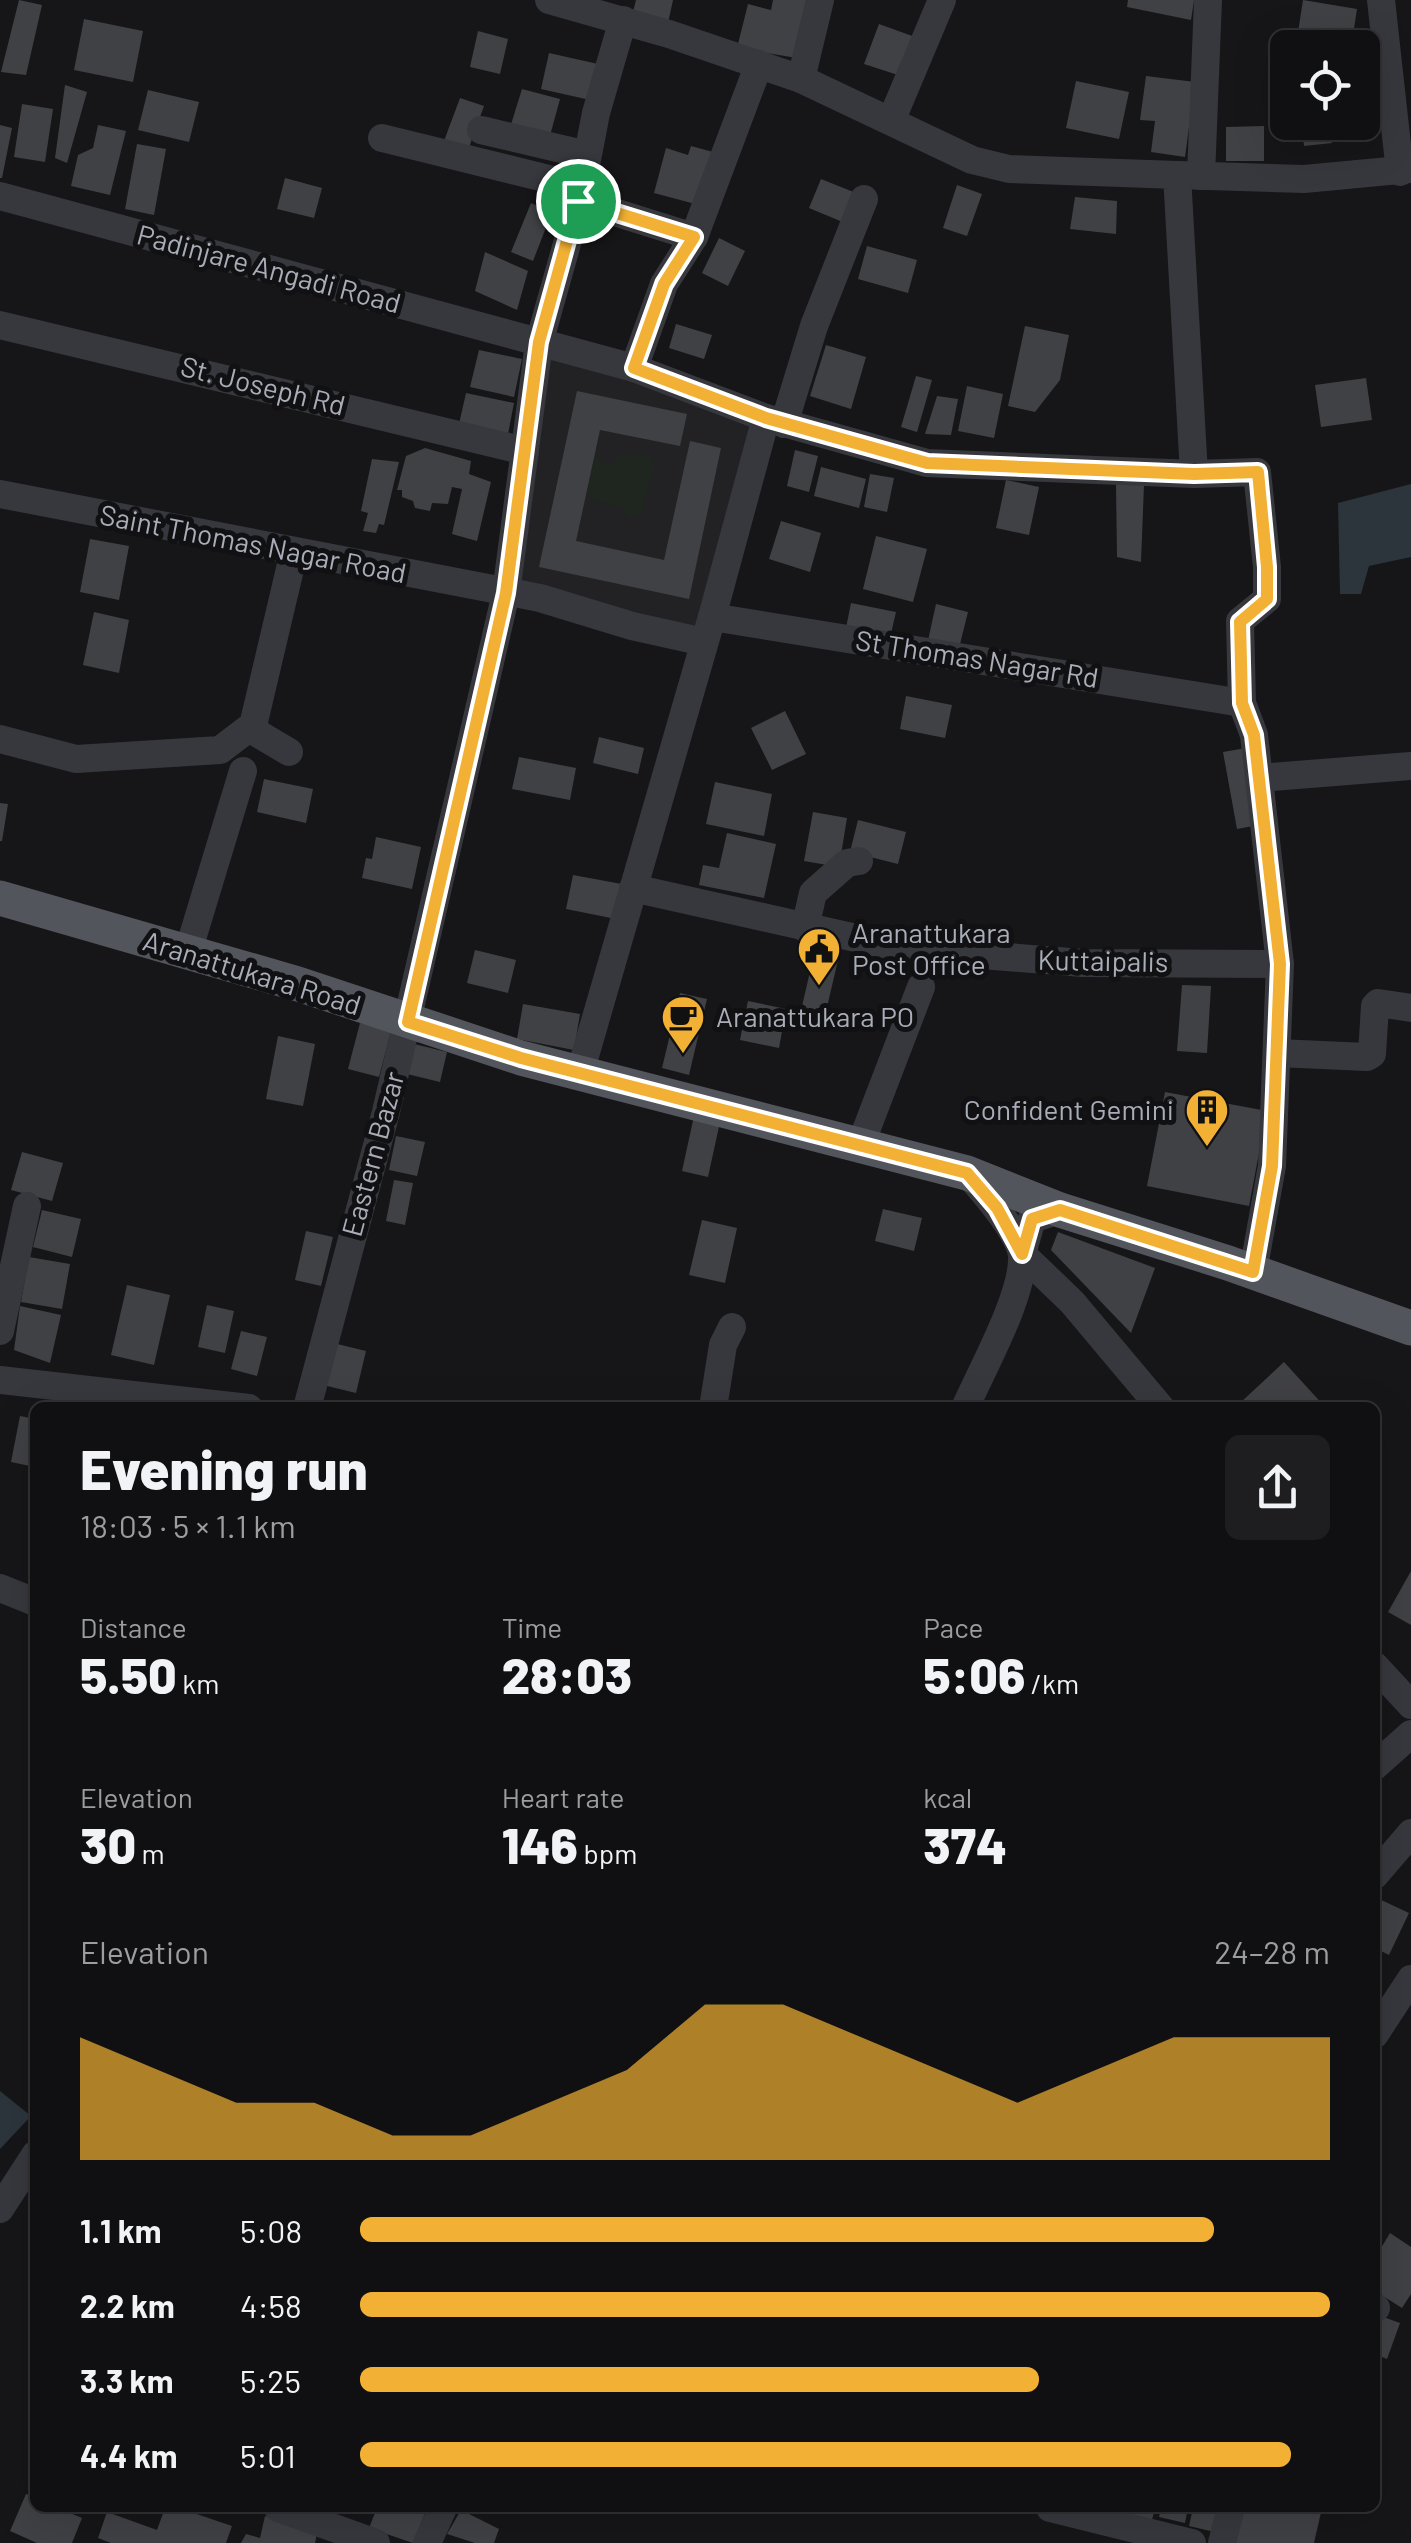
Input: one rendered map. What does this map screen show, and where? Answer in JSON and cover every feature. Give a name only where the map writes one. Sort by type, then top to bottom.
[{"type":"main road","name":"Aranattukara Road","points":[[0,898],[188,952],[521,1058],[967,1173],[1060,1210],[1411,1328]]},
{"type":"street","points":[[548,0],[623,20],[801,79],[972,160],[1009,169],[1304,179],[1406,170],[1381,0]]},
{"type":"street","points":[[801,79],[820,0]]},
{"type":"street","points":[[891,122],[942,0]]},
{"type":"street","points":[[1194,474],[1189,175],[1208,0]]},
{"type":"street","name":"Eastern Bazar","points":[[308,1402],[408,1022],[506,593],[539,342],[623,20]]},
{"type":"street","points":[[634,368],[664,284],[694,237],[759,64]]},
{"type":"street","points":[[480,130],[587,156]]},
{"type":"street","points":[[382,138],[580,194],[694,237]]},
{"type":"street","name":"Padinjare Angadi Road","points":[[0,196],[634,368],[775,421]]},
{"type":"street","points":[[580,1072],[708,630],[775,421],[864,199]]},
{"type":"street","name":"St. Joseph Rd","points":[[0,324],[525,451]]},
{"type":"street","points":[[775,421],[927,463],[1194,474],[1258,472],[1267,599],[1240,622],[1242,703],[1254,735],[1280,964],[1272,1166],[1253,1272]]},
{"type":"street","name":"Saint Thomas Nagar Road","points":[[0,494],[540,598],[616,622],[708,630]]},
{"type":"street","points":[[289,752],[252,730],[294,552]]},
{"type":"street","name":"St Thomas Nagar Rd","points":[[708,630],[1242,703]]},
{"type":"street","points":[[0,739],[76,759],[220,750],[253,725]]},
{"type":"street","points":[[1259,778],[1411,766]]},
{"type":"street","points":[[188,952],[242,770]]},
{"type":"street","points":[[805,928],[814,893],[846,864],[859,861]]},
{"type":"street","name":"Kuttaipalis","points":[[633,888],[905,950],[1084,963],[1280,964]]},
{"type":"street","points":[[860,1146],[921,987]]},
{"type":"street","points":[[1277,1053],[1368,1058],[1372,1054],[1375,1006],[1378,1003],[1411,1008]]},
{"type":"street","points":[[967,1173],[997,1208],[1022,1254],[1072,1302],[1156,1402]]},
{"type":"street","points":[[0,1331],[27,1206]]},
{"type":"street","points":[[968,1402],[1016,1290],[1032,1219],[1060,1210]]},
{"type":"street","points":[[714,1402],[723,1345],[732,1327]]},
{"type":"street","points":[[0,1380],[196,1402]]},
{"type":"street","points":[[0,1588],[30,1600]]},
{"type":"street","points":[[1380,1671],[1411,1705]]},
{"type":"street","points":[[1380,1762],[1411,1734]]},
{"type":"street","points":[[1380,1869],[1411,1833]]},
{"type":"street","points":[[1380,2026],[1411,1980]]},
{"type":"street","points":[[0,2209],[30,2163]]},
{"type":"street","points":[[289,2512],[376,2543]]},
{"type":"street","points":[[437,2541],[442,2512]]},
{"type":"street","points":[[1066,2512],[1192,2543]]},
{"type":"street","points":[[1222,2543],[1231,2512]]},
{"type":"shaded area","points":[[545,351],[755,423],[698,633],[516,587]]},
{"type":"shaded area","points":[[579,444],[609,466],[620,456],[651,456],[655,464],[641,514],[629,518],[622,508],[594,500],[567,479]]},
{"type":"shaded area","points":[[1411,484],[1411,557],[1369,566],[1361,594],[1340,594],[1338,503]]},
{"type":"shaded area","points":[[0,2091],[30,2117],[0,2149]]},
{"type":"building","points":[[19,0],[42,5],[26,75],[1,72]]},
{"type":"building","points":[[636,0],[673,0],[668,23],[633,12]]},
{"type":"building","points":[[773,0],[812,0],[797,58],[737,48],[748,4],[771,10]]},
{"type":"building","points":[[1128,0],[1194,0],[1191,20],[1127,7]]},
{"type":"building","points":[[1303,0],[1357,9],[1354,30],[1298,30]]},
{"type":"building","points":[[84,19],[143,31],[133,82],[74,70]]},
{"type":"building","points":[[879,24],[915,37],[901,76],[864,64]]},
{"type":"building","points":[[478,31],[508,39],[500,74],[470,67]]},
{"type":"building","points":[[549,53],[598,64],[590,100],[541,89]]},
{"type":"building","points":[[1146,76],[1195,82],[1185,157],[1151,152],[1155,121],[1140,120]]},
{"type":"building","points":[[1076,81],[1129,92],[1119,139],[1066,128]]},
{"type":"building","points":[[65,85],[87,92],[67,163],[55,158]]},
{"type":"building","points":[[522,89],[560,99],[548,143],[508,134]]},
{"type":"building","points":[[148,90],[199,102],[189,142],[138,130]]},
{"type":"building","points":[[460,98],[484,106],[468,150],[444,141]]},
{"type":"building","points":[[22,104],[53,109],[45,162],[14,157]]},
{"type":"building","points":[[0,125],[12,128],[2,178],[0,178]]},
{"type":"building","points":[[98,125],[126,131],[110,195],[71,186],[78,155],[93,148]]},
{"type":"building","points":[[1264,126],[1264,161],[1226,161],[1226,127]]},
{"type":"building","points":[[1304,140],[1332,140],[1332,143],[1304,146]]},
{"type":"building","points":[[137,144],[166,149],[154,215],[125,209]]},
{"type":"building","points":[[691,146],[713,152],[699,205],[654,193],[666,148],[688,155]]},
{"type":"building","points":[[285,178],[322,188],[314,218],[277,209]]},
{"type":"building","points":[[821,179],[856,193],[845,223],[809,208]]},
{"type":"building","points":[[957,185],[982,194],[967,236],[943,228]]},
{"type":"building","points":[[1075,197],[1117,201],[1116,234],[1070,229]]},
{"type":"building","points":[[531,203],[552,212],[533,261],[511,252]]},
{"type":"building","points":[[719,238],[745,251],[728,286],[702,273]]},
{"type":"building","points":[[867,246],[917,260],[908,293],[858,279]]},
{"type":"building","points":[[485,252],[528,271],[517,310],[475,291]]},
{"type":"building","points":[[676,324],[712,335],[704,359],[669,348]]},
{"type":"building","points":[[1025,326],[1069,335],[1060,380],[1035,412],[1008,406]]},
{"type":"building","points":[[826,345],[866,357],[851,409],[810,396]]},
{"type":"building","points":[[479,350],[522,359],[514,397],[470,387]]},
{"type":"building","points":[[916,376],[932,380],[917,432],[901,427]]},
{"type":"building","points":[[1366,378],[1372,420],[1321,427],[1315,385]]},
{"type":"building","points":[[967,386],[1003,394],[994,438],[958,431]]},
{"type":"building","points":[[577,391],[687,414],[680,446],[600,430],[576,541],[664,560],[690,441],[721,448],[689,599],[539,567]]},
{"type":"building","points":[[466,393],[514,403],[508,434],[459,424]]},
{"type":"building","points":[[937,396],[958,399],[951,435],[925,434]]},
{"type":"building","points":[[425,448],[471,461],[469,474],[491,482],[477,541],[452,534],[462,489],[452,487],[448,504],[432,503],[430,511],[415,508],[413,501],[402,497],[402,490],[397,490],[406,456]]},
{"type":"building","points":[[795,450],[818,456],[809,492],[787,486]]},
{"type":"building","points":[[372,459],[399,462],[384,525],[379,524],[376,533],[363,531],[368,513],[361,511]]},
{"type":"building","points":[[821,467],[866,479],[859,508],[814,496]]},
{"type":"building","points":[[870,474],[894,478],[887,512],[864,507]]},
{"type":"building","points":[[1006,480],[1039,487],[1029,535],[996,528]]},
{"type":"building","points":[[1116,484],[1144,485],[1141,562],[1117,557]]},
{"type":"building","points":[[781,521],[821,533],[810,572],[769,559]]},
{"type":"building","points":[[876,536],[927,549],[913,602],[863,589]]},
{"type":"building","points":[[90,539],[129,546],[119,600],[80,592]]},
{"type":"building","points":[[851,603],[896,612],[890,638],[846,628]]},
{"type":"building","points":[[936,604],[968,612],[958,652],[927,645]]},
{"type":"building","points":[[94,612],[129,620],[119,673],[83,665]]},
{"type":"building","points":[[906,696],[952,705],[945,738],[900,729]]},
{"type":"building","points":[[785,711],[806,754],[772,770],[751,728]]},
{"type":"building","points":[[599,737],[644,748],[638,774],[593,763]]},
{"type":"building","points":[[1246,748],[1259,825],[1237,829],[1223,752]]},
{"type":"building","points":[[519,757],[576,768],[570,800],[512,789]]},
{"type":"building","points":[[264,779],[313,789],[306,823],[257,812]]},
{"type":"building","points":[[715,782],[772,794],[764,836],[706,824]]},
{"type":"building","points":[[0,803],[8,804],[2,841],[0,841]]},
{"type":"building","points":[[813,812],[847,818],[839,867],[804,861]]},
{"type":"building","points":[[858,820],[906,832],[898,864],[850,852]]},
{"type":"building","points":[[727,833],[776,844],[764,898],[699,885],[703,865],[719,868]]},
{"type":"building","points":[[376,837],[421,847],[412,889],[362,878],[366,858],[372,859]]},
{"type":"building","points":[[573,875],[627,885],[621,920],[566,909]]},
{"type":"building","points":[[475,950],[516,960],[508,993],[467,983]]},
{"type":"building","name":"Aranattukara Post Office","points":[[814,954],[838,960],[824,1020],[800,1015]]},
{"type":"building","points":[[1182,985],[1211,986],[1207,1053],[1177,1051]]},
{"type":"building","points":[[680,993],[707,999],[689,1075],[662,1068]]},
{"type":"building","points":[[748,1001],[786,1009],[779,1048],[740,1040]]},
{"type":"building","points":[[523,1004],[580,1014],[574,1050],[517,1039]]},
{"type":"building","points":[[360,1023],[391,1031],[379,1077],[348,1069]]},
{"type":"building","points":[[278,1036],[315,1044],[303,1106],[266,1099]]},
{"type":"building","points":[[410,1043],[447,1052],[440,1082],[403,1073]]},
{"type":"building","name":"Confident Gemini","points":[[1165,1092],[1267,1111],[1249,1206],[1147,1186]]},
{"type":"building","points":[[694,1116],[720,1122],[708,1177],[682,1171]]},
{"type":"building","points":[[396,1136],[425,1142],[417,1176],[389,1170]]},
{"type":"building","points":[[22,1152],[63,1163],[52,1201],[11,1190]]},
{"type":"building","points":[[394,1180],[413,1183],[405,1225],[386,1221]]},
{"type":"building","points":[[883,1209],[922,1218],[914,1251],[875,1241]]},
{"type":"building","points":[[42,1210],[81,1219],[72,1257],[33,1247]]},
{"type":"building","points":[[702,1220],[737,1228],[725,1283],[689,1275]]},
{"type":"building","points":[[306,1231],[333,1237],[321,1286],[295,1280]]},
{"type":"building","points":[[1058,1232],[1155,1268],[1131,1333],[1051,1250]]},
{"type":"building","points":[[29,1257],[70,1264],[62,1309],[21,1302]]},
{"type":"building","points":[[127,1285],[170,1295],[154,1365],[111,1355]]},
{"type":"building","points":[[207,1305],[234,1311],[225,1353],[198,1347]]},
{"type":"building","points":[[20,1306],[61,1315],[50,1363],[14,1350]]},
{"type":"building","points":[[241,1331],[267,1337],[257,1376],[231,1369]]},
{"type":"building","points":[[329,1342],[366,1351],[356,1393],[319,1384]]},
{"type":"building","points":[[1284,1362],[1321,1402],[1241,1402]]},
{"type":"building","points":[[20,1416],[30,1418],[30,1466],[11,1462]]},
{"type":"building","points":[[1411,1571],[1411,1625],[1388,1612]]},
{"type":"building","points":[[1380,1899],[1409,1913],[1389,1955],[1380,1950]]},
{"type":"building","points":[[1390,2233],[1411,2247],[1411,2294],[1402,2308],[1380,2294],[1380,2250]]},
{"type":"building","points":[[1380,2316],[1400,2323],[1387,2359],[1380,2356]]},
{"type":"building","points":[[26,2494],[30,2495],[30,2512],[68,2512],[82,2518],[72,2543],[37,2543],[10,2531]]},
{"type":"building","points":[[107,2512],[157,2530],[164,2512],[191,2512],[232,2526],[226,2543],[111,2543],[98,2538]]},
{"type":"building","points":[[375,2512],[425,2512],[413,2543],[369,2528]]},
{"type":"building","points":[[460,2512],[499,2529],[494,2543],[475,2543],[447,2534]]},
{"type":"building","points":[[1119,2512],[1154,2512],[1151,2524],[1118,2516]]},
{"type":"building","points":[[1160,2512],[1187,2512],[1185,2523],[1159,2517]]},
{"type":"building","points":[[1192,2512],[1223,2512],[1219,2533],[1189,2526]]},
{"type":"building","points":[[1241,2512],[1321,2512],[1314,2543],[1234,2543]]},
{"type":"building","points":[[265,2516],[318,2529],[315,2543],[241,2543],[246,2534],[260,2538]]},
{"type":"place","name":"Aranattukara Post Office","points":[[819,987]]},
{"type":"place","name":"Aranattukara PO","points":[[683,1055]]},
{"type":"place","name":"Confident Gemini","points":[[1207,1148]]},
{"type":"route","points":[[578,201],[694,237],[664,284],[634,368],[766,418],[927,463],[1194,474],[1258,472],[1267,599],[1240,622],[1242,703],[1254,735],[1280,964],[1272,1166],[1253,1272],[1060,1210],[1032,1219],[1022,1254],[997,1208],[967,1173],[521,1058],[408,1022],[506,593],[539,342],[578,201]]}]
